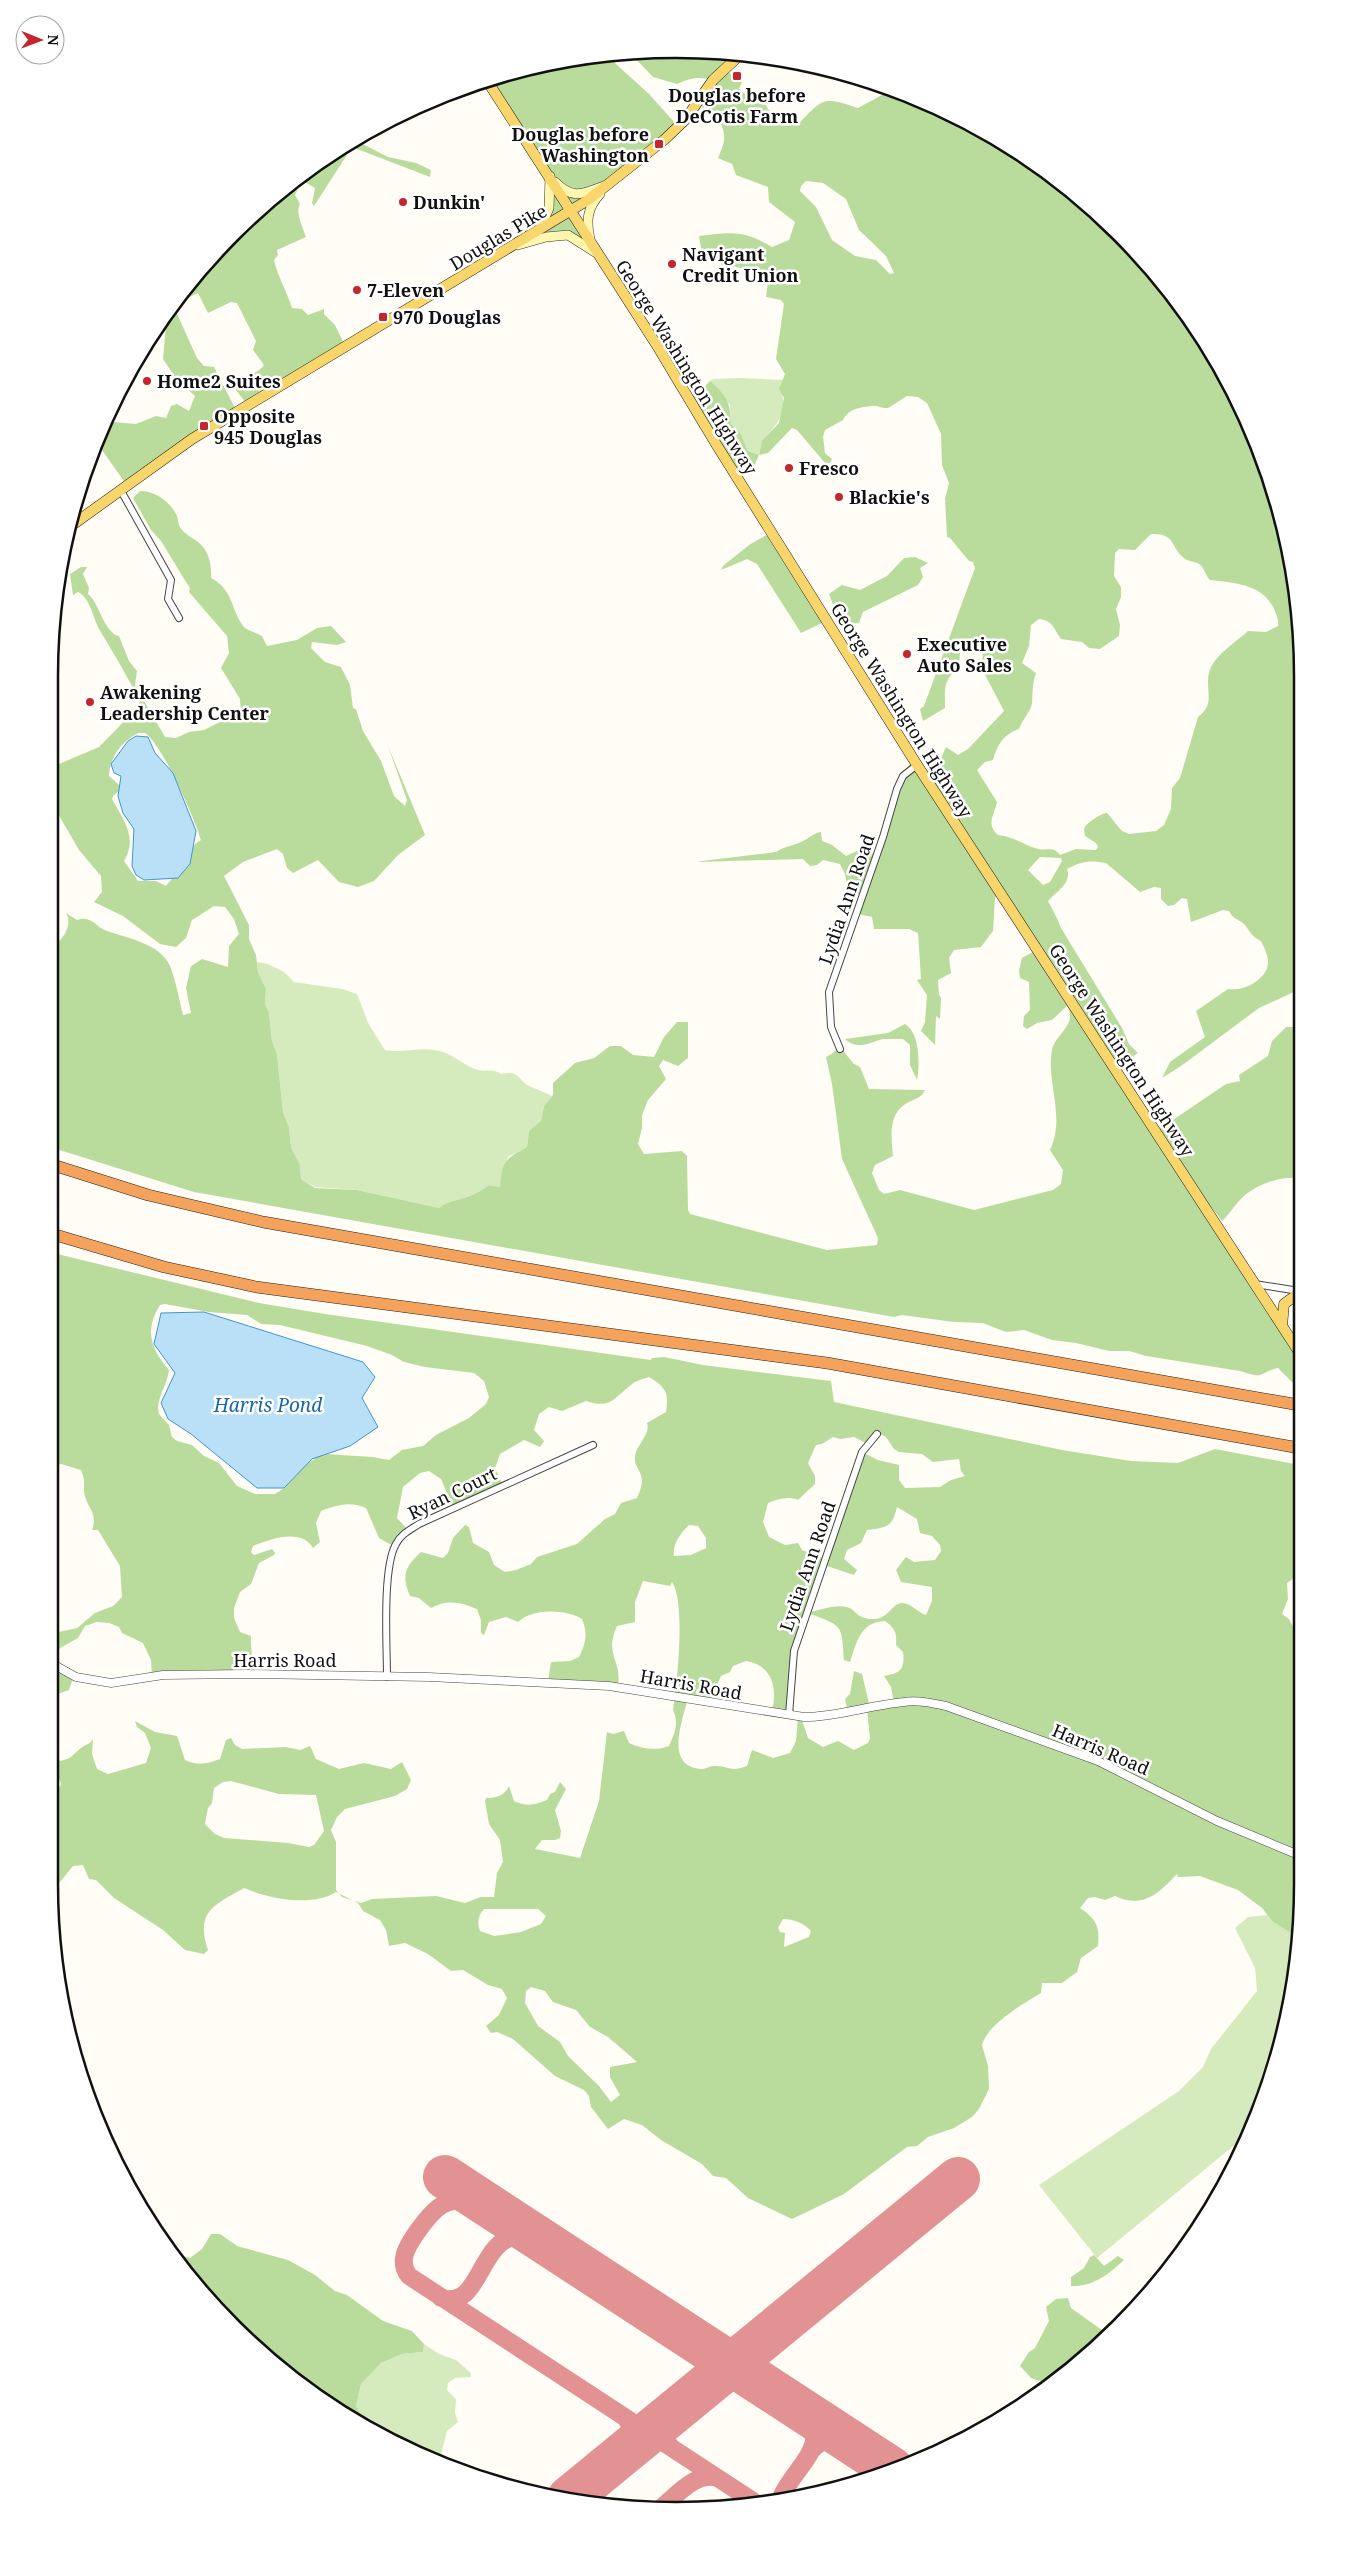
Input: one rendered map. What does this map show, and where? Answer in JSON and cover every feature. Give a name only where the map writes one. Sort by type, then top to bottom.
[{"type":"highway","points":[[58,1167],[148,1195],[263,1222],[1294,1403]]},
{"type":"highway","points":[[58,1237],[171,1269],[264,1288],[818,1362],[1294,1447]]},
{"type":"main road","name":"Douglas Pike","points":[[78,521],[202,432],[518,245],[571,211],[609,184],[685,120],[713,80],[734,61]]},
{"type":"main road","name":"George Washington Highway","points":[[491,86],[550,176],[917,765],[1294,1344]]},
{"type":"main road","points":[[550,176],[565,191],[573,194],[588,192],[609,184]]},
{"type":"main road","points":[[539,232],[549,208],[550,176]]},
{"type":"main road","points":[[598,254],[588,231],[588,214],[597,197],[609,184]]},
{"type":"main road","points":[[518,245],[546,237],[568,235],[598,254]]},
{"type":"main road","points":[[1282,1326],[1281,1316],[1284,1304],[1294,1296]]},
{"type":"street","points":[[120,489],[171,580],[168,599],[179,618]]},
{"type":"street","name":"Lydia Ann Road","points":[[840,1049],[830,1027],[829,992],[883,838],[897,788],[903,776],[917,765]]},
{"type":"street","points":[[1255,1284],[1294,1291]]},
{"type":"street","name":"Lydia Ann Road","points":[[789,1715],[791,1663],[800,1630],[862,1452],[877,1434]]},
{"type":"street","name":"Ryan Court","points":[[387,1677],[388,1567],[396,1543],[403,1534],[419,1524],[593,1445]]},
{"type":"street","name":"Harris Road","points":[[58,1667],[76,1676],[111,1683],[184,1674],[387,1677],[609,1686],[789,1715],[819,1717],[905,1701],[946,1706],[1098,1761],[1217,1821],[1294,1853]]},
{"type":"green space","points":[[676,58],[729,60],[725,68],[736,80],[742,82],[739,89],[756,103],[766,105],[775,117],[788,125],[798,124],[813,109],[824,102],[837,102],[858,108],[884,94],[949,121],[984,140],[1052,185],[1083,211],[1140,268],[1166,299],[1189,332],[1230,402],[1261,477],[1282,555],[1288,595],[1294,676],[1294,992],[1259,1008],[1162,1078],[1170,1062],[1205,1037],[1196,1011],[1228,989],[1247,987],[1263,975],[1268,961],[1261,941],[1229,911],[1223,910],[1191,922],[1187,899],[1182,898],[1174,905],[1168,906],[1161,899],[1161,888],[1154,887],[1140,892],[1106,863],[1086,862],[1067,869],[1066,883],[1048,901],[1061,928],[1122,1028],[1129,1044],[1138,1053],[1115,1068],[1155,1132],[1226,1084],[1240,1081],[1239,1075],[1268,1056],[1272,1041],[1286,1027],[1294,1027],[1294,1178],[1277,1180],[1255,1188],[1240,1200],[1222,1221],[1212,1208],[1204,1206],[1294,1345],[1294,1383],[1278,1368],[1261,1375],[1254,1375],[1240,1371],[1146,1356],[1129,1351],[1109,1351],[1076,1343],[1052,1340],[1024,1330],[1006,1332],[983,1323],[954,1322],[902,1315],[894,1317],[194,1192],[58,1150],[58,942],[67,928],[68,918],[66,913],[77,920],[90,920],[107,931],[143,943],[166,958],[176,984],[183,1015],[191,1013],[186,988],[191,966],[202,959],[228,967],[229,946],[239,934],[234,919],[225,907],[214,906],[192,920],[186,938],[176,947],[160,944],[123,916],[94,902],[102,892],[101,876],[79,850],[58,814],[59,764],[99,747],[138,707],[140,701],[99,629],[86,599],[78,592],[73,595],[70,574],[81,567],[87,567],[83,574],[89,588],[88,594],[96,604],[110,630],[119,636],[129,661],[137,671],[135,685],[165,737],[176,738],[189,732],[204,730],[220,722],[234,719],[241,714],[240,699],[221,668],[229,653],[227,636],[189,592],[190,588],[161,541],[151,530],[133,498],[140,491],[146,491],[166,501],[177,516],[182,530],[202,545],[210,563],[211,578],[224,588],[244,627],[262,636],[267,646],[297,640],[317,628],[331,626],[346,642],[337,645],[312,642],[311,648],[325,662],[341,667],[350,685],[353,708],[356,709],[363,731],[381,761],[394,796],[405,806],[407,800],[388,746],[425,835],[398,855],[374,881],[358,887],[339,882],[318,860],[293,873],[287,868],[283,854],[277,849],[243,862],[224,876],[249,925],[249,939],[256,955],[258,972],[266,989],[265,1004],[269,1013],[272,1041],[277,1054],[283,1112],[289,1127],[291,1147],[300,1165],[301,1179],[315,1188],[357,1190],[439,1208],[474,1194],[489,1185],[500,1187],[502,1171],[506,1162],[509,1158],[527,1147],[529,1131],[541,1121],[544,1106],[553,1095],[553,1083],[575,1063],[594,1058],[610,1046],[621,1046],[633,1055],[654,1057],[664,1037],[677,1022],[688,1022],[688,1058],[678,1066],[663,1060],[659,1066],[666,1079],[648,1100],[642,1115],[642,1128],[638,1144],[644,1154],[682,1151],[687,1156],[688,1210],[690,1214],[827,1250],[877,1245],[878,1238],[842,1159],[832,1084],[826,1057],[839,1046],[854,1064],[860,1067],[869,1089],[925,1090],[920,1096],[902,1106],[897,1112],[892,1125],[893,1156],[875,1165],[872,1173],[879,1190],[884,1194],[900,1190],[974,1210],[1053,1190],[1061,1184],[1063,1170],[1050,1150],[1056,1125],[1051,1063],[1054,1044],[1068,1024],[1070,1013],[1067,1006],[1052,1020],[1037,1023],[1027,1029],[1023,1026],[1024,1016],[1030,1010],[1029,982],[1020,978],[1019,970],[1022,958],[1036,950],[997,895],[995,898],[993,931],[981,947],[954,950],[949,958],[951,973],[938,980],[941,998],[940,1019],[936,1016],[935,1045],[921,1031],[925,1022],[927,995],[917,980],[921,979],[918,933],[909,929],[874,929],[872,917],[858,914],[862,895],[848,891],[845,874],[840,864],[823,860],[817,865],[810,866],[803,859],[694,862],[776,852],[821,832],[822,841],[832,845],[846,856],[859,850],[874,854],[900,775],[911,763],[923,774],[938,765],[946,747],[958,755],[968,749],[1004,711],[982,669],[983,651],[976,643],[964,644],[960,652],[959,667],[950,676],[946,685],[945,708],[923,721],[920,709],[924,706],[975,568],[973,562],[969,561],[950,538],[947,537],[945,499],[949,483],[942,465],[941,434],[927,403],[918,397],[907,396],[888,408],[872,406],[851,411],[843,420],[825,430],[823,437],[825,453],[832,459],[830,463],[825,463],[797,430],[792,428],[768,453],[759,455],[762,441],[779,423],[784,398],[779,389],[785,374],[776,359],[784,304],[781,300],[766,297],[769,274],[732,266],[722,269],[720,255],[707,258],[701,248],[699,236],[729,233],[745,235],[772,247],[789,240],[795,222],[769,202],[768,187],[736,175],[732,164],[718,158],[723,146],[724,133],[717,116],[708,112],[696,101],[712,80],[694,78],[677,84],[653,77],[636,59]],"holes":[[[806,181],[823,183],[846,199],[859,230],[886,256],[894,273],[890,274],[876,260],[855,256],[832,240],[816,207],[800,191],[801,186]],[[1151,534],[1159,534],[1169,538],[1184,558],[1201,565],[1210,580],[1248,586],[1264,595],[1275,611],[1278,626],[1266,632],[1248,631],[1223,652],[1211,667],[1208,681],[1209,700],[1207,706],[1198,717],[1180,778],[1172,788],[1171,809],[1164,825],[1156,831],[1129,834],[1122,831],[1105,813],[1092,820],[1084,829],[1085,836],[1096,843],[1098,847],[1096,850],[1076,849],[1060,855],[1053,850],[1038,849],[1009,837],[998,835],[991,823],[997,802],[977,770],[985,762],[993,760],[1002,741],[1009,734],[1019,729],[1031,706],[1036,673],[1022,663],[1029,646],[1031,625],[1039,619],[1048,621],[1061,639],[1082,642],[1089,648],[1100,649],[1119,636],[1120,625],[1116,609],[1121,597],[1121,587],[1114,576],[1115,553],[1119,549],[1135,550]],[[138,733],[145,733],[152,740],[169,766],[201,840],[195,844],[190,856],[166,886],[156,881],[138,881],[124,861],[128,853],[130,837],[125,822],[112,799],[119,791],[119,785],[109,776],[111,763],[121,746]],[[1040,857],[1061,858],[1062,861],[1050,882],[1043,885],[1028,870]]]},
{"type":"green space","points":[[613,61],[649,94],[675,123],[663,137],[570,213],[590,244],[573,236],[534,241],[548,215],[547,177],[490,86],[555,69]]},
{"type":"green space","points":[[362,143],[388,157],[416,163],[431,170],[430,177],[354,148]]},
{"type":"green space","points":[[349,151],[314,206],[312,203],[315,188],[304,181]]},
{"type":"green space","points":[[298,189],[295,195],[300,204],[298,211],[306,237],[277,250],[278,255],[274,260],[292,308],[302,309],[308,315],[324,309],[324,314],[335,325],[345,346],[246,403],[232,381],[235,377],[243,377],[255,373],[264,365],[253,350],[256,341],[237,303],[231,302],[208,313],[198,293],[185,299],[239,239],[268,211],[293,190]]},
{"type":"green space","points":[[176,312],[197,358],[204,366],[214,367],[236,410],[126,484],[101,449],[113,421],[136,424],[156,416],[166,418],[171,406],[177,404],[189,411],[195,396],[177,380],[163,359],[166,326]]},
{"type":"green space","points":[[713,379],[783,380],[780,389],[783,397],[782,411],[777,423],[763,442],[759,455],[748,451],[740,432],[731,424],[730,405],[710,381],[708,382]]},
{"type":"green space","points":[[710,381],[726,400],[730,409],[731,424],[740,432],[748,451],[759,455],[755,464],[734,474],[687,399],[697,394]]},
{"type":"green space","points":[[770,533],[824,622],[801,633],[757,564],[747,559],[721,570],[723,566],[749,545]]},
{"type":"green space","points":[[915,557],[928,563],[920,568],[923,577],[918,585],[863,612],[859,623],[850,624],[835,610],[829,594],[842,585],[860,590],[887,576],[904,558]]},
{"type":"green space","points":[[257,962],[268,964],[284,972],[294,982],[342,989],[357,994],[369,1025],[385,1050],[428,1049],[443,1052],[474,1069],[496,1071],[501,1074],[515,1074],[525,1084],[552,1096],[544,1106],[541,1121],[529,1132],[527,1147],[508,1157],[500,1187],[489,1185],[474,1194],[439,1208],[357,1190],[315,1187],[301,1179],[300,1165],[291,1147],[289,1127],[283,1112],[277,1054],[272,1041],[269,1013],[265,1004],[266,989],[258,972]]},
{"type":"green space","points":[[905,1024],[914,1034],[918,1049],[917,1080],[910,1065],[910,1045],[903,1039],[883,1039],[859,1045],[850,1043],[845,1039],[888,1033]]},
{"type":"green space","points":[[58,1254],[259,1303],[325,1314],[651,1360],[652,1358],[664,1357],[703,1365],[831,1381],[834,1402],[1062,1450],[1131,1461],[1178,1463],[1215,1449],[1294,1464],[1294,1578],[1287,1583],[1288,1599],[1282,1614],[1289,1619],[1294,1629],[1294,1884],[1291,1933],[1273,1922],[1262,1908],[1238,1890],[1200,1876],[1178,1877],[1177,1874],[1163,1888],[1142,1900],[1125,1900],[1115,1896],[1105,1900],[1095,1897],[1088,1898],[1080,1908],[1096,1924],[1098,1946],[1081,1958],[1077,1972],[1062,1983],[1042,1983],[1041,1993],[998,2022],[985,2037],[982,2045],[988,2066],[989,2089],[979,2109],[972,2117],[954,2128],[928,2137],[917,2146],[907,2147],[844,2194],[792,2219],[748,2198],[726,2178],[713,2176],[702,2164],[661,2140],[642,2125],[624,2119],[608,2129],[591,2107],[589,2096],[584,2090],[555,2076],[513,2039],[497,2032],[491,2033],[486,2026],[499,2015],[507,1998],[502,1989],[488,1985],[463,1970],[451,1971],[428,1954],[405,1943],[389,1946],[386,1930],[380,1920],[363,1911],[358,1903],[353,1900],[361,1903],[372,1899],[436,1896],[465,1903],[481,1897],[494,1897],[497,1873],[503,1862],[500,1840],[489,1824],[485,1801],[486,1798],[497,1797],[502,1794],[509,1786],[514,1801],[530,1805],[547,1800],[550,1794],[555,1792],[560,1782],[566,1789],[555,1810],[561,1831],[560,1838],[542,1840],[535,1849],[580,1858],[599,1801],[607,1732],[613,1734],[624,1731],[629,1743],[639,1747],[654,1749],[669,1746],[676,1724],[673,1710],[680,1625],[679,1607],[672,1582],[670,1586],[643,1581],[635,1602],[635,1622],[617,1626],[612,1644],[619,1677],[618,1686],[548,1681],[551,1662],[570,1661],[579,1657],[585,1638],[582,1619],[567,1613],[558,1612],[532,1614],[518,1622],[506,1617],[489,1622],[484,1635],[481,1633],[481,1620],[477,1609],[454,1602],[443,1603],[431,1608],[419,1598],[410,1596],[405,1577],[411,1562],[421,1552],[443,1558],[448,1553],[453,1538],[465,1525],[469,1527],[473,1543],[489,1552],[494,1565],[505,1572],[531,1564],[537,1557],[577,1544],[605,1519],[615,1514],[621,1503],[637,1498],[641,1489],[642,1477],[636,1466],[635,1456],[647,1431],[647,1423],[666,1412],[667,1400],[663,1387],[649,1377],[635,1382],[606,1403],[586,1401],[562,1411],[549,1407],[539,1414],[534,1430],[544,1441],[540,1447],[524,1440],[500,1454],[495,1468],[503,1485],[453,1507],[441,1479],[429,1471],[420,1473],[403,1487],[397,1518],[408,1530],[395,1547],[379,1538],[366,1508],[349,1504],[321,1511],[316,1523],[320,1542],[313,1548],[301,1538],[293,1537],[277,1538],[253,1546],[251,1552],[254,1555],[272,1549],[275,1553],[259,1563],[251,1584],[240,1592],[234,1608],[234,1618],[240,1632],[251,1636],[254,1673],[152,1677],[151,1660],[143,1643],[122,1633],[119,1627],[109,1623],[97,1622],[85,1626],[78,1638],[60,1648],[58,1652],[58,1632],[77,1628],[95,1613],[113,1606],[122,1597],[120,1566],[98,1530],[92,1530],[94,1518],[86,1500],[81,1470],[61,1464],[58,1465]],"holes":[[[165,1304],[209,1312],[247,1315],[261,1324],[280,1325],[367,1346],[392,1355],[404,1362],[425,1367],[474,1373],[484,1381],[489,1397],[486,1404],[469,1418],[436,1435],[423,1446],[402,1450],[389,1460],[325,1454],[321,1450],[314,1460],[300,1465],[286,1487],[275,1494],[255,1494],[237,1486],[219,1463],[204,1456],[192,1445],[177,1441],[172,1437],[169,1425],[159,1414],[160,1398],[169,1370],[158,1355],[152,1339],[152,1323],[160,1305]],[[878,1433],[886,1437],[894,1449],[899,1452],[922,1454],[933,1462],[959,1459],[961,1471],[965,1476],[951,1480],[940,1487],[905,1488],[899,1480],[899,1465],[878,1460],[864,1453],[825,1559],[802,1550],[798,1543],[785,1545],[769,1537],[763,1522],[768,1503],[783,1498],[798,1500],[815,1484],[815,1476],[808,1463],[816,1445],[822,1444],[833,1437],[840,1439],[854,1437],[866,1443]],[[897,1507],[917,1519],[920,1533],[932,1536],[940,1545],[941,1551],[935,1560],[914,1562],[906,1557],[896,1570],[901,1582],[932,1587],[932,1601],[926,1615],[902,1603],[878,1619],[867,1619],[859,1616],[850,1608],[841,1606],[808,1612],[827,1566],[854,1575],[857,1570],[844,1559],[847,1550],[861,1543],[867,1530],[884,1527],[891,1523]],[[689,1525],[698,1526],[706,1538],[706,1548],[691,1555],[674,1556],[674,1547]],[[808,1613],[828,1621],[838,1628],[841,1632],[844,1660],[850,1662],[861,1634],[865,1629],[877,1622],[885,1621],[891,1626],[896,1634],[896,1645],[903,1652],[901,1669],[898,1672],[884,1676],[891,1687],[894,1703],[870,1708],[862,1674],[854,1671],[850,1694],[845,1699],[848,1712],[867,1709],[870,1739],[868,1743],[854,1750],[838,1741],[823,1747],[808,1738],[801,1717],[798,1716],[796,1741],[790,1753],[773,1758],[752,1750],[747,1766],[736,1769],[713,1766],[702,1769],[690,1766],[683,1760],[679,1751],[678,1741],[688,1698],[715,1702],[716,1687],[721,1676],[730,1672],[733,1666],[746,1661],[763,1668],[768,1673],[774,1695],[772,1712],[790,1714],[793,1659]],[[484,1909],[538,1909],[546,1916],[541,1924],[521,1932],[494,1936],[480,1931],[479,1916]],[[783,1919],[798,1922],[811,1931],[809,1937],[784,1947],[785,1933],[780,1932],[778,1928]],[[531,1987],[545,1991],[553,2002],[576,2010],[590,2027],[608,2037],[637,2062],[610,2067],[610,2077],[620,2095],[611,2102],[599,2086],[568,2056],[560,2042],[538,2026],[525,2003],[526,1991]]]},
{"type":"green space","points":[[58,1666],[74,1676],[69,1690],[58,1694]]},
{"type":"green space","points":[[135,1721],[155,1732],[177,1736],[185,1760],[198,1764],[220,1759],[226,1740],[231,1738],[235,1745],[242,1749],[286,1747],[300,1750],[310,1746],[316,1759],[339,1769],[364,1763],[391,1769],[402,1762],[411,1780],[407,1789],[395,1796],[345,1809],[337,1817],[331,1830],[336,1842],[336,1890],[339,1894],[336,1892],[326,1897],[315,1899],[291,1900],[244,1888],[216,1905],[210,1911],[204,1927],[208,1950],[204,1954],[185,1950],[163,1930],[114,1898],[96,1880],[89,1879],[83,1865],[73,1866],[58,1884],[58,1790],[61,1784],[58,1776],[58,1760],[65,1760],[72,1756],[93,1739],[92,1754],[97,1769],[108,1774],[146,1763],[151,1748],[145,1733],[137,1727]],"holes":[[[231,1781],[279,1794],[316,1795],[324,1831],[314,1845],[309,1847],[288,1843],[224,1838],[215,1834],[205,1824],[208,1808],[212,1803],[214,1788],[223,1782]]]},
{"type":"green space","points":[[1268,1915],[1273,1922],[1291,1933],[1282,2004],[1272,2043],[1261,2082],[1236,2144],[1097,2258],[1039,2185],[1179,2091],[1203,2067],[1211,2049],[1257,1991],[1255,1968],[1235,1928],[1248,1917]]},
{"type":"green space","points":[[211,2234],[220,2234],[237,2246],[288,2260],[315,2275],[335,2291],[347,2295],[383,2321],[412,2331],[424,2344],[423,2352],[402,2354],[381,2363],[361,2384],[356,2406],[362,2416],[299,2374],[268,2348],[211,2291],[182,2256],[190,2258],[202,2249]]},
{"type":"green space","points":[[1094,2255],[1104,2266],[1118,2256],[1124,2260],[1100,2279],[1079,2286],[1071,2286],[1071,2277],[1084,2268],[1090,2257]]},
{"type":"green space","points":[[1068,2298],[1071,2308],[1102,2330],[1083,2348],[1041,2381],[1031,2378],[1020,2366],[1029,2352],[1035,2348],[1049,2321],[1046,2307],[1056,2299]]},
{"type":"green space","points":[[424,2344],[439,2354],[456,2360],[471,2373],[471,2377],[455,2378],[448,2383],[447,2390],[456,2399],[455,2413],[458,2422],[447,2431],[441,2455],[402,2438],[366,2419],[362,2416],[356,2406],[361,2384],[381,2363],[402,2354],[423,2352]]},
{"type":"water","points":[[136,736],[148,737],[155,753],[173,773],[196,831],[190,864],[178,878],[144,880],[136,875],[132,866],[134,829],[123,813],[118,796],[121,776],[114,773],[111,764],[128,741]]},
{"type":"water","name":"Harris Pond","points":[[204,1312],[363,1362],[375,1377],[362,1398],[378,1427],[350,1446],[312,1459],[284,1488],[257,1488],[191,1434],[168,1419],[161,1403],[175,1373],[154,1344],[161,1313]]},
{"type":"taxiway","points":[[480,2201],[465,2200],[451,2202],[442,2205],[431,2214],[419,2229],[406,2252],[404,2265],[409,2276],[747,2497]]},
{"type":"taxiway","points":[[441,2298],[456,2299],[467,2292],[492,2252],[503,2241],[518,2236],[538,2239]]},
{"type":"taxiway","points":[[784,2492],[813,2447],[814,2436],[811,2424],[803,2411]]},
{"type":"taxiway","points":[[669,2416],[664,2424],[663,2432],[672,2448]]},
{"type":"taxiway","points":[[626,2418],[634,2433],[629,2449]]},
{"type":"taxiway","points":[[812,2450],[825,2440],[840,2439],[851,2442]]},
{"type":"taxiway","points":[[668,2502],[695,2481],[702,2478],[718,2478]]},
{"type":"runway","points":[[445,2177],[885,2465]]},
{"type":"runway","points":[[575,2493],[958,2179]]},
{"type":"place","name":"Douglas before DeCotis Farm","points":[[737,76]]},
{"type":"place","name":"Douglas before Washington","points":[[659,144]]},
{"type":"place","name":"Dunkin'","points":[[403,202]]},
{"type":"place","name":"Navigant Credit Union","points":[[672,264]]},
{"type":"place","name":"7-Eleven","points":[[357,290]]},
{"type":"place","name":"970 Douglas","points":[[383,317]]},
{"type":"place","name":"Home2 Suites","points":[[147,381]]},
{"type":"place","name":"Opposite 945 Douglas","points":[[204,426]]},
{"type":"place","name":"Fresco","points":[[789,468]]},
{"type":"place","name":"Blackie's","points":[[839,497]]},
{"type":"place","name":"Executive Auto Sales","points":[[907,654]]},
{"type":"place","name":"Awakening Leadership Center","points":[[90,702]]}]
